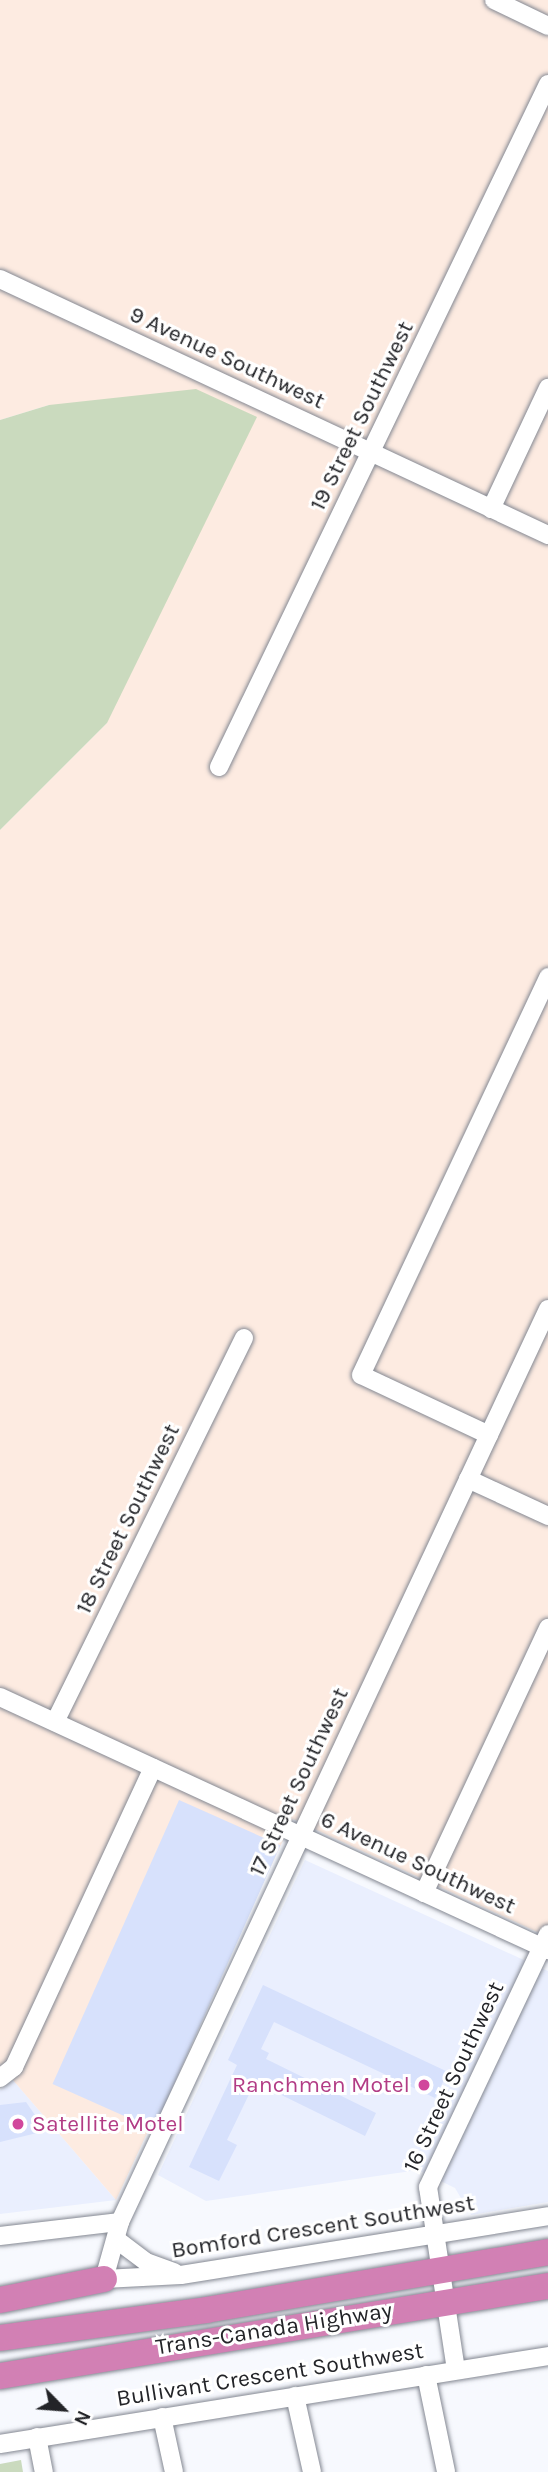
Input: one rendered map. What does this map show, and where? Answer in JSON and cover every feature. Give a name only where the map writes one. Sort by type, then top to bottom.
[{"type":"highway","name":"Trans-Canada Highway","points":[[0,2338],[206,2310],[548,2252]]},
{"type":"highway","points":[[0,2300],[104,2279]]},
{"type":"highway","name":"Trans-Canada Highway","points":[[0,2376],[548,2286]]},
{"type":"street","points":[[494,0],[548,26]]},
{"type":"street","name":"19 Street Southwest","points":[[219,767],[548,84]]},
{"type":"street","name":"9 Avenue Southwest","points":[[0,279],[548,535]]},
{"type":"street","points":[[491,509],[548,387]]},
{"type":"street","points":[[489,1435],[361,1375],[540,1012],[548,976]]},
{"type":"street","name":"17 Street Southwest","points":[[104,2279],[119,2231],[548,1309]]},
{"type":"street","name":"18 Street Southwest","points":[[55,1722],[244,1338]]},
{"type":"street","points":[[468,1479],[548,1516]]},
{"type":"street","points":[[424,1893],[548,1628]]},
{"type":"street","name":"6 Avenue Southwest","points":[[2,1704],[55,1722],[424,1893],[546,1944]]},
{"type":"street","points":[[0,2078],[14,2067],[153,1768]]},
{"type":"street","name":"16 Street Southwest","points":[[456,2370],[428,2187],[546,1944]]},
{"type":"street","name":"Bomford Crescent Southwest","points":[[104,2279],[181,2275],[548,2216]]},
{"type":"street","points":[[0,2236],[119,2231],[146,2262],[181,2275]]},
{"type":"street","name":"Bullivant Crescent Southwest","points":[[0,2444],[548,2356]]},
{"type":"street","points":[[426,2375],[446,2472]]},
{"type":"street","points":[[295,2396],[312,2472]]},
{"type":"street","points":[[162,2417],[174,2472]]},
{"type":"street","points":[[37,2437],[44,2472]]},
{"type":"shaded area","points":[[0,0],[548,0],[548,1937],[293,1819],[116,2200],[0,2065],[0,830],[107,723],[49,405],[0,420]]},
{"type":"shaded area","points":[[305,1860],[548,1971],[548,2202],[471,2215],[455,2188],[418,2170],[206,2201],[158,2175]]},
{"type":"shaded area","points":[[13,2080],[116,2200],[0,2214],[0,2090]]},
{"type":"green space","points":[[196,389],[257,417],[107,723],[0,830],[0,420],[49,405]]},
{"type":"green space","points":[[21,2460],[23,2472],[0,2472],[0,2464]]},
{"type":"building","points":[[179,1800],[280,1845],[154,2129],[53,2084]]},
{"type":"building","name":"Ranchmen Motel","points":[[263,1985],[448,2072],[435,2098],[274,2022],[261,2049],[269,2053],[266,2059],[376,2113],[365,2136],[255,2082],[227,2140],[237,2145],[219,2181],[189,2167],[237,2065],[228,2060]]},
{"type":"building","name":"Satellite Motel","points":[[26,2102],[35,2115],[37,2133],[0,2142],[0,2105]]},
{"type":"place","name":"Ranchmen Motel","points":[[424,2085]]},
{"type":"place","name":"Satellite Motel","points":[[18,2124]]}]
